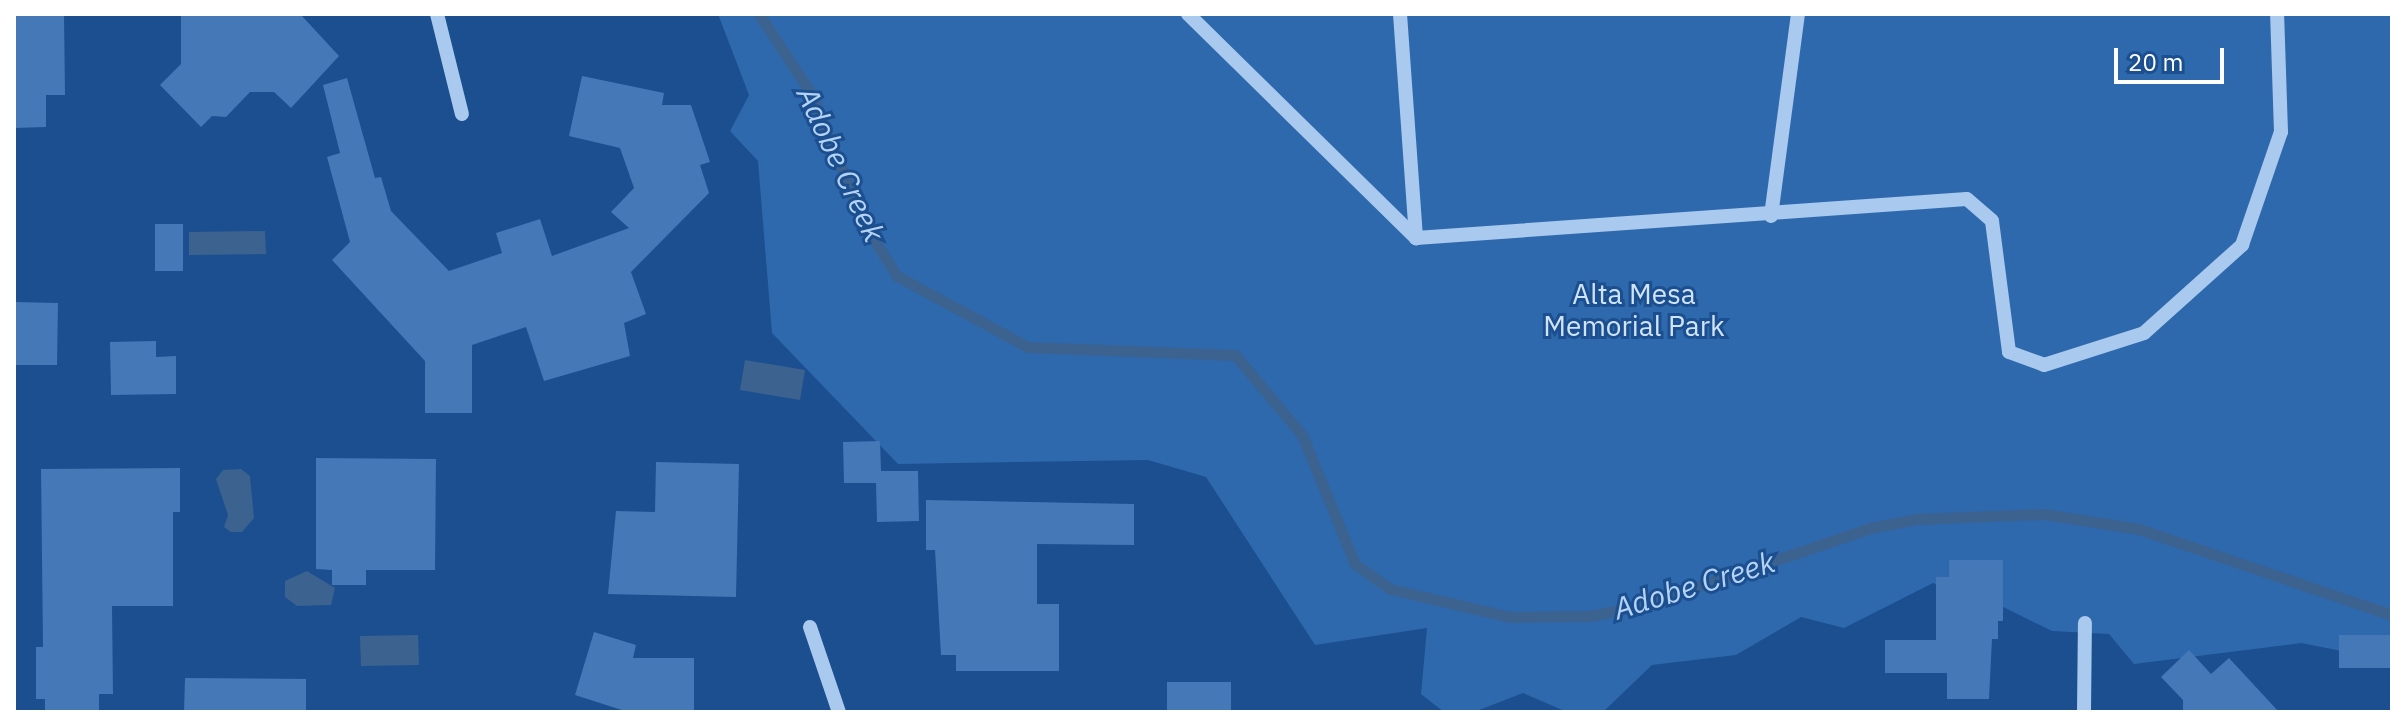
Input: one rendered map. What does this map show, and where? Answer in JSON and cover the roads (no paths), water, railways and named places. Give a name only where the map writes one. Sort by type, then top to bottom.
[{"type":"street","points":[[437,14],[462,114]]},
{"type":"street","points":[[1188,14],[1416,238],[1771,216],[1967,199],[1992,221],[2009,352],[2044,365],[2144,333],[2242,245],[2281,132],[2277,14]]},
{"type":"street","points":[[1400,14],[1416,238]]},
{"type":"street","points":[[1771,216],[1798,14]]},
{"type":"street","points":[[2084,712],[2085,623]]},
{"type":"street","points":[[810,627],[839,712]]},
{"type":"waterway","name":"Adobe Creek","points":[[759,14],[812,95],[864,224],[897,276],[1028,347],[1235,355],[1302,435],[1355,564],[1390,589],[1510,617],[1591,616],[1643,605],[1870,528],[1917,519],[2044,514],[2139,529],[2392,615]]},
{"type":"park label","name":"Alta Mesa Memorial Park","points":[[1634,310]]}]
